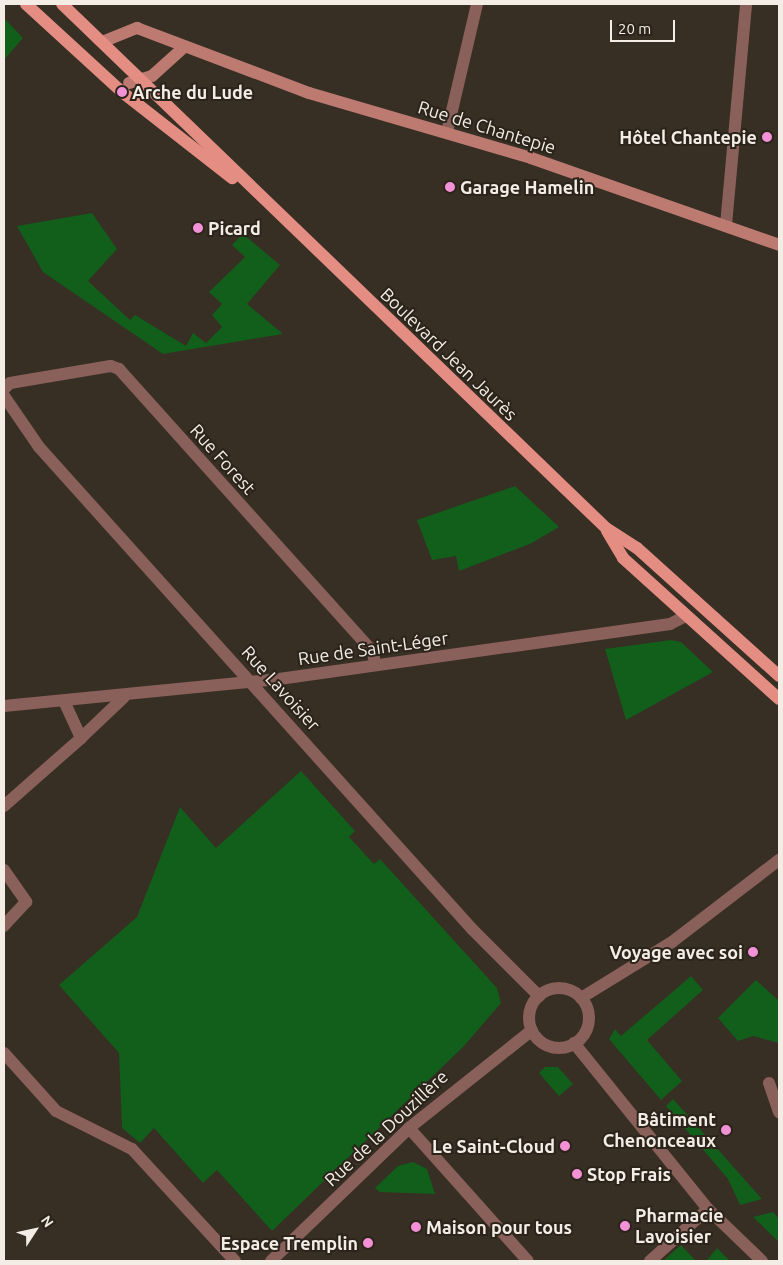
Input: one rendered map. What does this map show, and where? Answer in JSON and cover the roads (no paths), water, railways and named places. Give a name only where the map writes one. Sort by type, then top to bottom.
[{"type":"main road","name":"Boulevard Jean Jaurès","points":[[26,4],[268,206]]},
{"type":"main road","name":"Boulevard Jean Jaurès","points":[[62,4],[143,79],[268,206],[606,528],[637,548],[779,676]]},
{"type":"main road","name":"Boulevard Jean Jaurès","points":[[606,528],[623,558],[779,699]]},
{"type":"street","points":[[447,132],[477,4]]},
{"type":"street","points":[[726,225],[743,4]]},
{"type":"street","name":"Rue de Chantepie","points":[[102,42],[137,28],[182,48],[309,94],[447,132],[726,225],[779,245]]},
{"type":"street","points":[[123,85],[143,79],[182,48]]},
{"type":"street","name":"Rue Forest","points":[[4,389],[10,383],[110,366],[119,369],[373,652],[375,664]]},
{"type":"street","name":"Rue Lavoisier","points":[[4,396],[39,447],[472,929],[538,996]]},
{"type":"street","name":"Rue de Saint-Léger","points":[[4,706],[124,697],[252,682],[670,624],[686,616]]},
{"type":"street","points":[[4,806],[124,697]]},
{"type":"street","points":[[64,701],[81,738]]},
{"type":"street","points":[[581,998],[672,942],[779,860]]},
{"type":"street","points":[[4,870],[26,902],[4,926]]},
{"type":"street","points":[[565,988],[581,998],[588,1025],[574,1044],[547,1045],[532,1030],[530,1011],[538,996],[565,988]]},
{"type":"street","name":"Rue de la Douzillère","points":[[271,1261],[409,1128],[532,1030]]},
{"type":"street","points":[[574,1044],[708,1209],[762,1261]]},
{"type":"street","points":[[4,1053],[56,1110],[132,1149],[235,1261]]},
{"type":"street","points":[[769,1083],[779,1112]]},
{"type":"street","points":[[409,1128],[528,1261]]},
{"type":"street","points":[[650,1261],[708,1209]]},
{"type":"place","name":"Arche du Lude","points":[[122,92]]},
{"type":"place","name":"Hôtel Chantepie","points":[[767,137]]},
{"type":"place","name":"Garage Hamelin","points":[[450,187]]},
{"type":"place","name":"Picard","points":[[198,228]]},
{"type":"place","name":"Voyage avec soi","points":[[753,952]]},
{"type":"place","name":"Bâtiment Chenonceaux","points":[[726,1130]]},
{"type":"place","name":"Le Saint-Cloud","points":[[565,1146]]},
{"type":"place","name":"Stop Frais","points":[[577,1174]]},
{"type":"place","name":"Pharmacie Lavoisier","points":[[625,1226]]},
{"type":"place","name":"Maison pour tous","points":[[416,1227]]},
{"type":"place","name":"Espace Tremplin","points":[[368,1243]]}]
